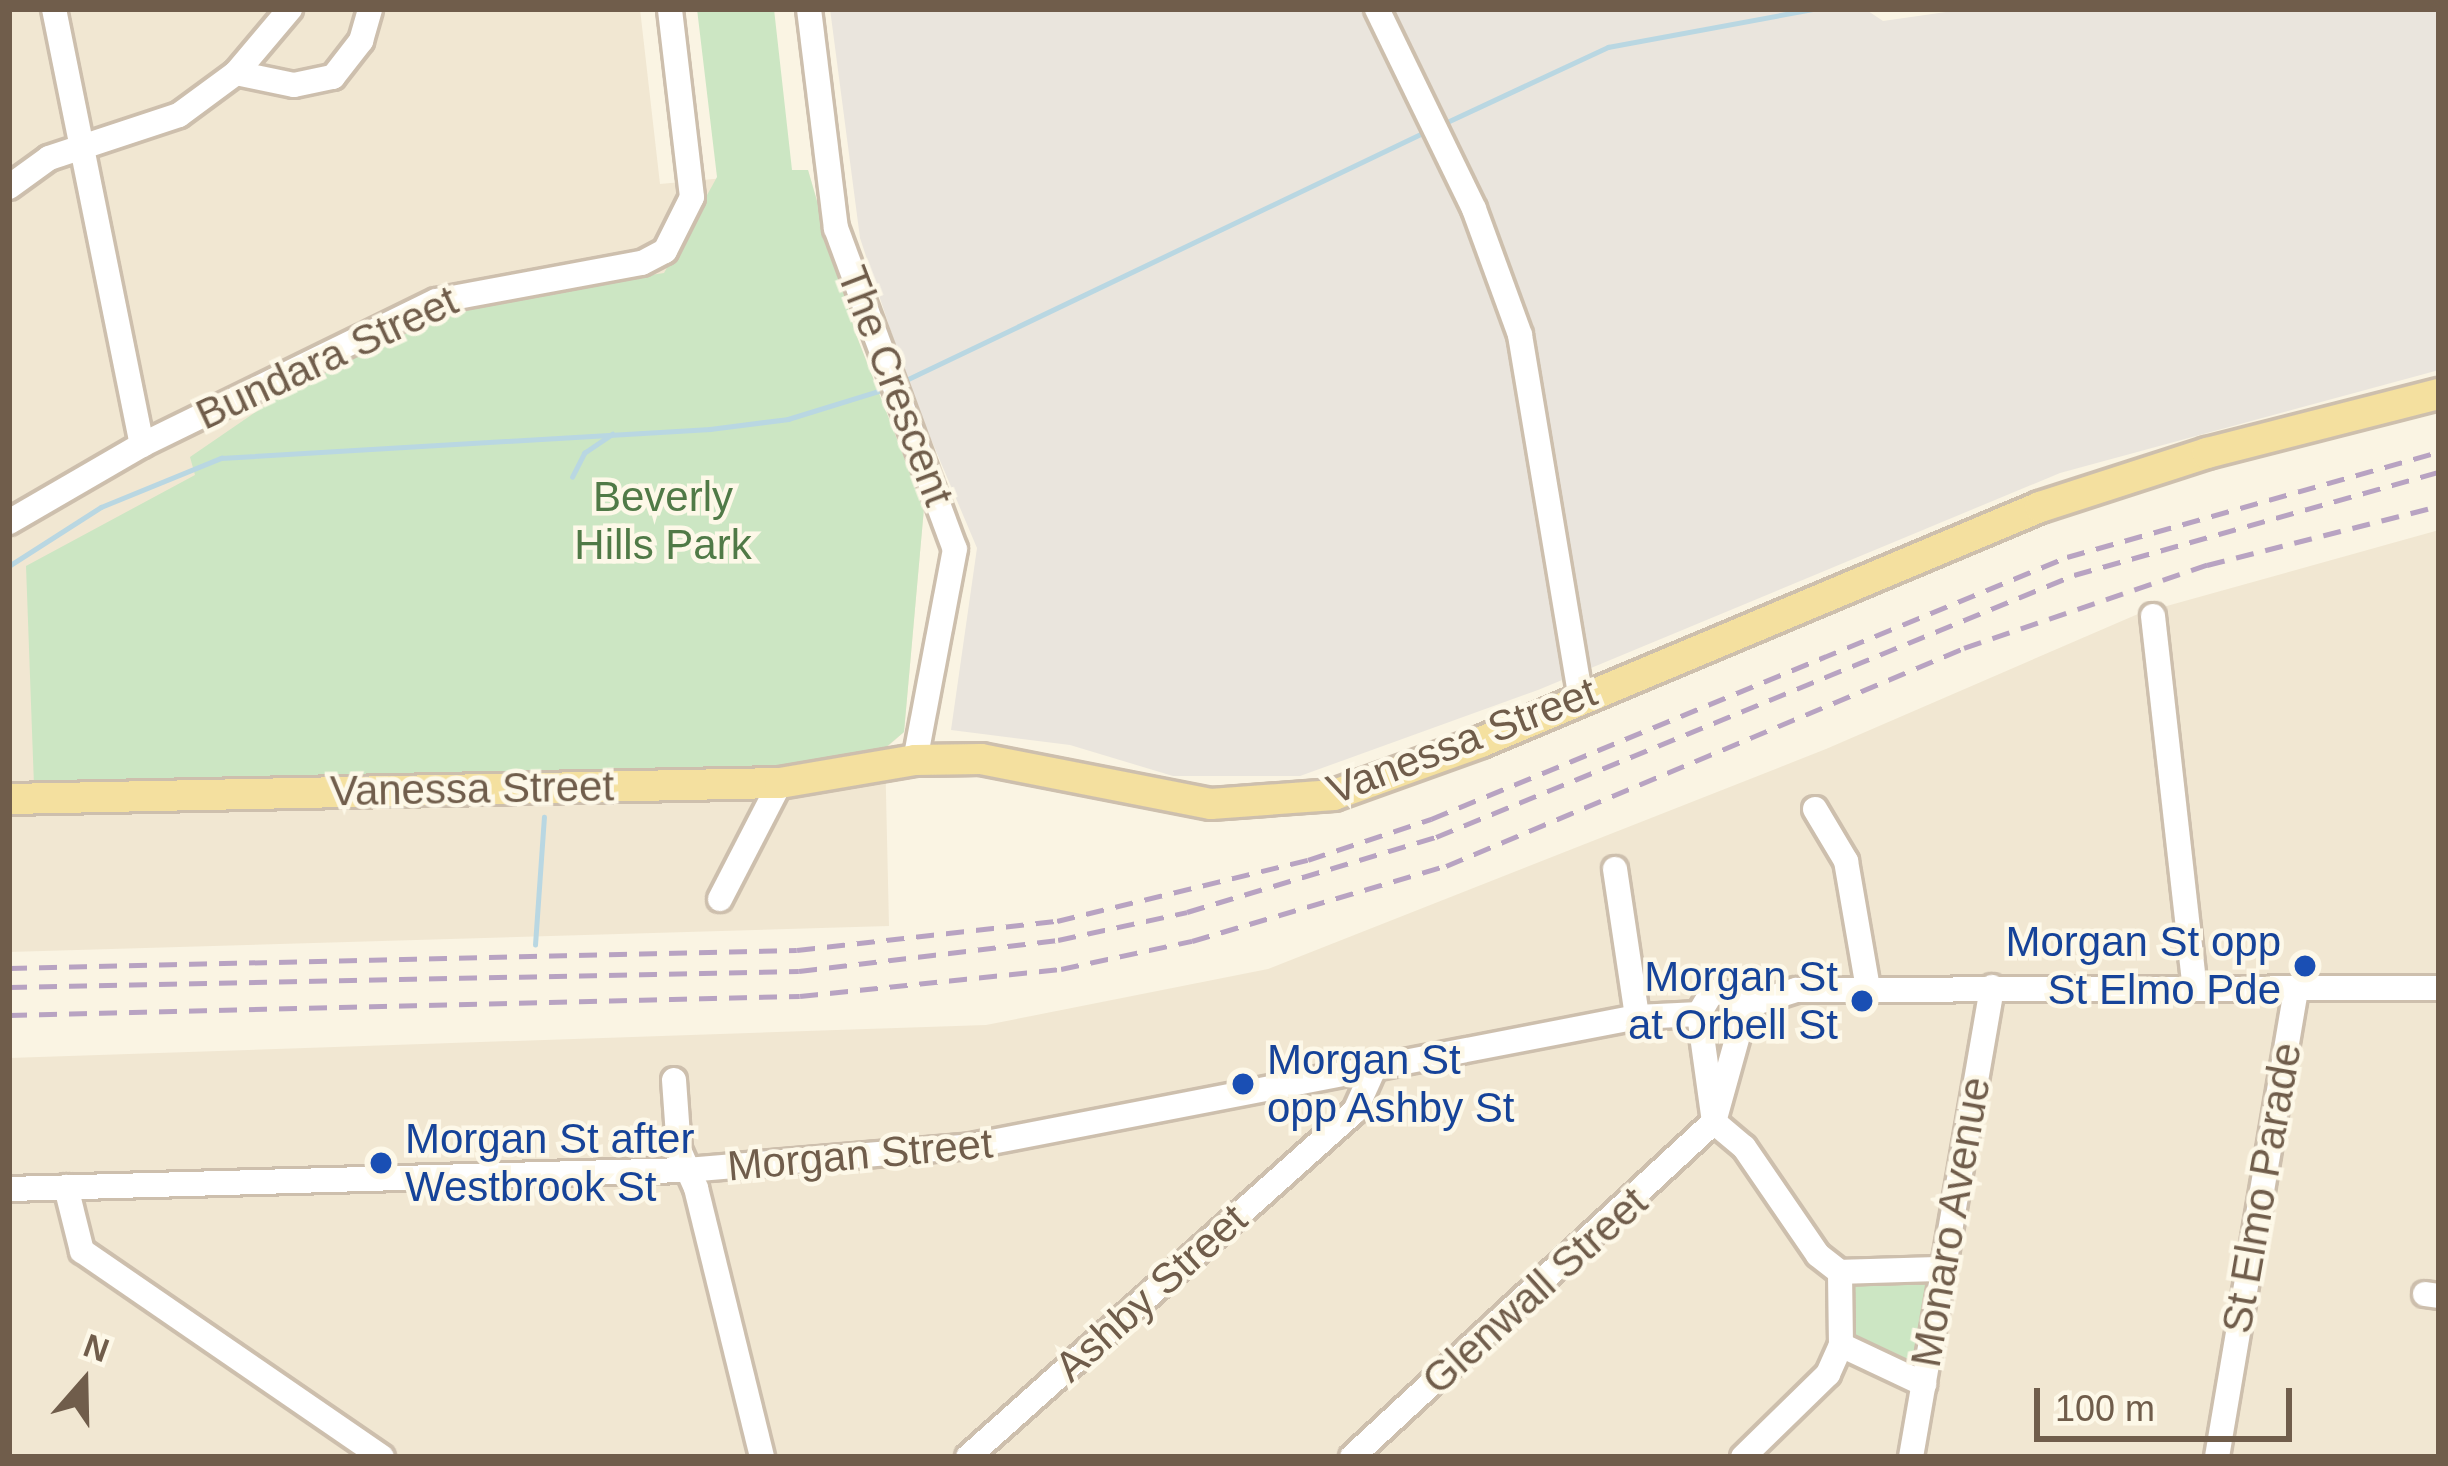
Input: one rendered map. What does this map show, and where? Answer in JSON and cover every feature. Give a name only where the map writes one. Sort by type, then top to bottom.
[{"type":"main road","name":"Vanessa Street","points":[[9,799],[780,783],[915,760],[1032,764],[1158,797],[1264,804],[1379,781],[2040,507],[2207,452],[2439,394]]},
{"type":"street","points":[[54,9],[142,445]]},
{"type":"street","points":[[9,187],[50,158],[148,130],[236,74],[290,9]]},
{"type":"street","points":[[236,74],[294,85],[333,77],[361,41],[370,9]]},
{"type":"street","name":"Bundara Street","points":[[9,522],[142,445],[436,301],[642,263],[665,250],[692,197],[670,9]]},
{"type":"street","name":"The Crescent","points":[[809,9],[836,228],[898,409],[955,549],[915,760]]},
{"type":"street","points":[[1377,9],[1434,125],[1520,335],[1580,698]]},
{"type":"street","points":[[2153,616],[2195,988]]},
{"type":"street","points":[[720,899],[780,783]]},
{"type":"street","points":[[1816,809],[1846,861],[1868,989]]},
{"type":"street","points":[[1615,869],[1637,1017]]},
{"type":"street","points":[[1701,1020],[1722,1036],[1776,992],[1992,987],[2439,988]]},
{"type":"street","name":"Monaro Avenue","points":[[1911,1457],[1992,987]]},
{"type":"street","points":[[1741,1017],[1720,990],[1706,997],[1701,1020],[1714,1122],[1744,1147],[1818,1255],[1840,1272],[1943,1269]]},
{"type":"street","name":"St Elmo Parade","points":[[2217,1457],[2296,990]]},
{"type":"street","name":"Morgan Street","points":[[9,1189],[688,1171],[1016,1140],[1637,1017],[1701,1020]]},
{"type":"street","points":[[1714,1122],[1741,1017]]},
{"type":"street","name":"Ashby Street","points":[[968,1457],[1364,1101],[1372,1071]]},
{"type":"street","points":[[674,1080],[688,1171],[762,1457]]},
{"type":"street","points":[[1326,1081],[1334,1129]]},
{"type":"street","name":"Glenwall Street","points":[[1352,1457],[1714,1122]]},
{"type":"street","points":[[66,1187],[82,1251],[382,1457]]},
{"type":"street","points":[[1743,1457],[1816,1388],[1840,1345],[1840,1272]]},
{"type":"street","points":[[1840,1345],[1924,1384]]},
{"type":"shaded area","points":[[9,9],[640,9],[660,184],[808,170],[855,332],[924,508],[904,732],[885,749],[889,926],[9,952]]},
{"type":"shaded area","points":[[830,9],[1865,9],[1883,21],[1967,9],[2439,9],[2439,370],[2060,473],[1538,690],[1300,776],[1173,776],[1070,745],[951,730],[977,548],[911,392],[860,238]]},
{"type":"shaded area","points":[[2439,530],[2439,1457],[9,1457],[9,1058],[986,1025],[1268,969],[1826,749],[2138,614]]},
{"type":"green space","name":"Beverly Hills Park","points":[[697,9],[774,9],[792,170],[808,170],[855,332],[924,508],[904,732],[885,748],[778,766],[34,786],[26,566],[195,475],[190,457],[301,381],[476,301],[664,273],[717,177]]},
{"type":"green space","points":[[1929,1279],[1921,1374],[1851,1344],[1853,1281]]},
{"type":"waterway","points":[[1445,123],[1608,47],[1814,9]]},
{"type":"waterway","points":[[904,381],[1429,130]]},
{"type":"waterway","points":[[9,566],[101,507],[221,458],[710,429],[788,419],[888,388]]},
{"type":"waterway","points":[[572,477],[584,453],[612,434]]},
{"type":"waterway","points":[[535,945],[544,817]]},
{"type":"railway","points":[[9,968],[797,950],[1057,921],[1308,860],[1431,819],[2067,557],[2439,452]]},
{"type":"railway","points":[[9,987],[799,971],[1058,940],[1187,912],[1436,837],[2074,575],[2439,472]]},
{"type":"railway","points":[[9,1015],[800,996],[1061,969],[1192,941],[1446,866],[1964,648],[2207,565],[2439,506]]},
{"type":"place","name":"Morgan St opp St Elmo Pde","points":[[2305,966]]},
{"type":"place","name":"Morgan St at Orbell St","points":[[1862,1001]]},
{"type":"place","name":"Morgan St opp Ashby St","points":[[1243,1084]]},
{"type":"place","name":"Morgan St after Westbrook St","points":[[381,1163]]}]
